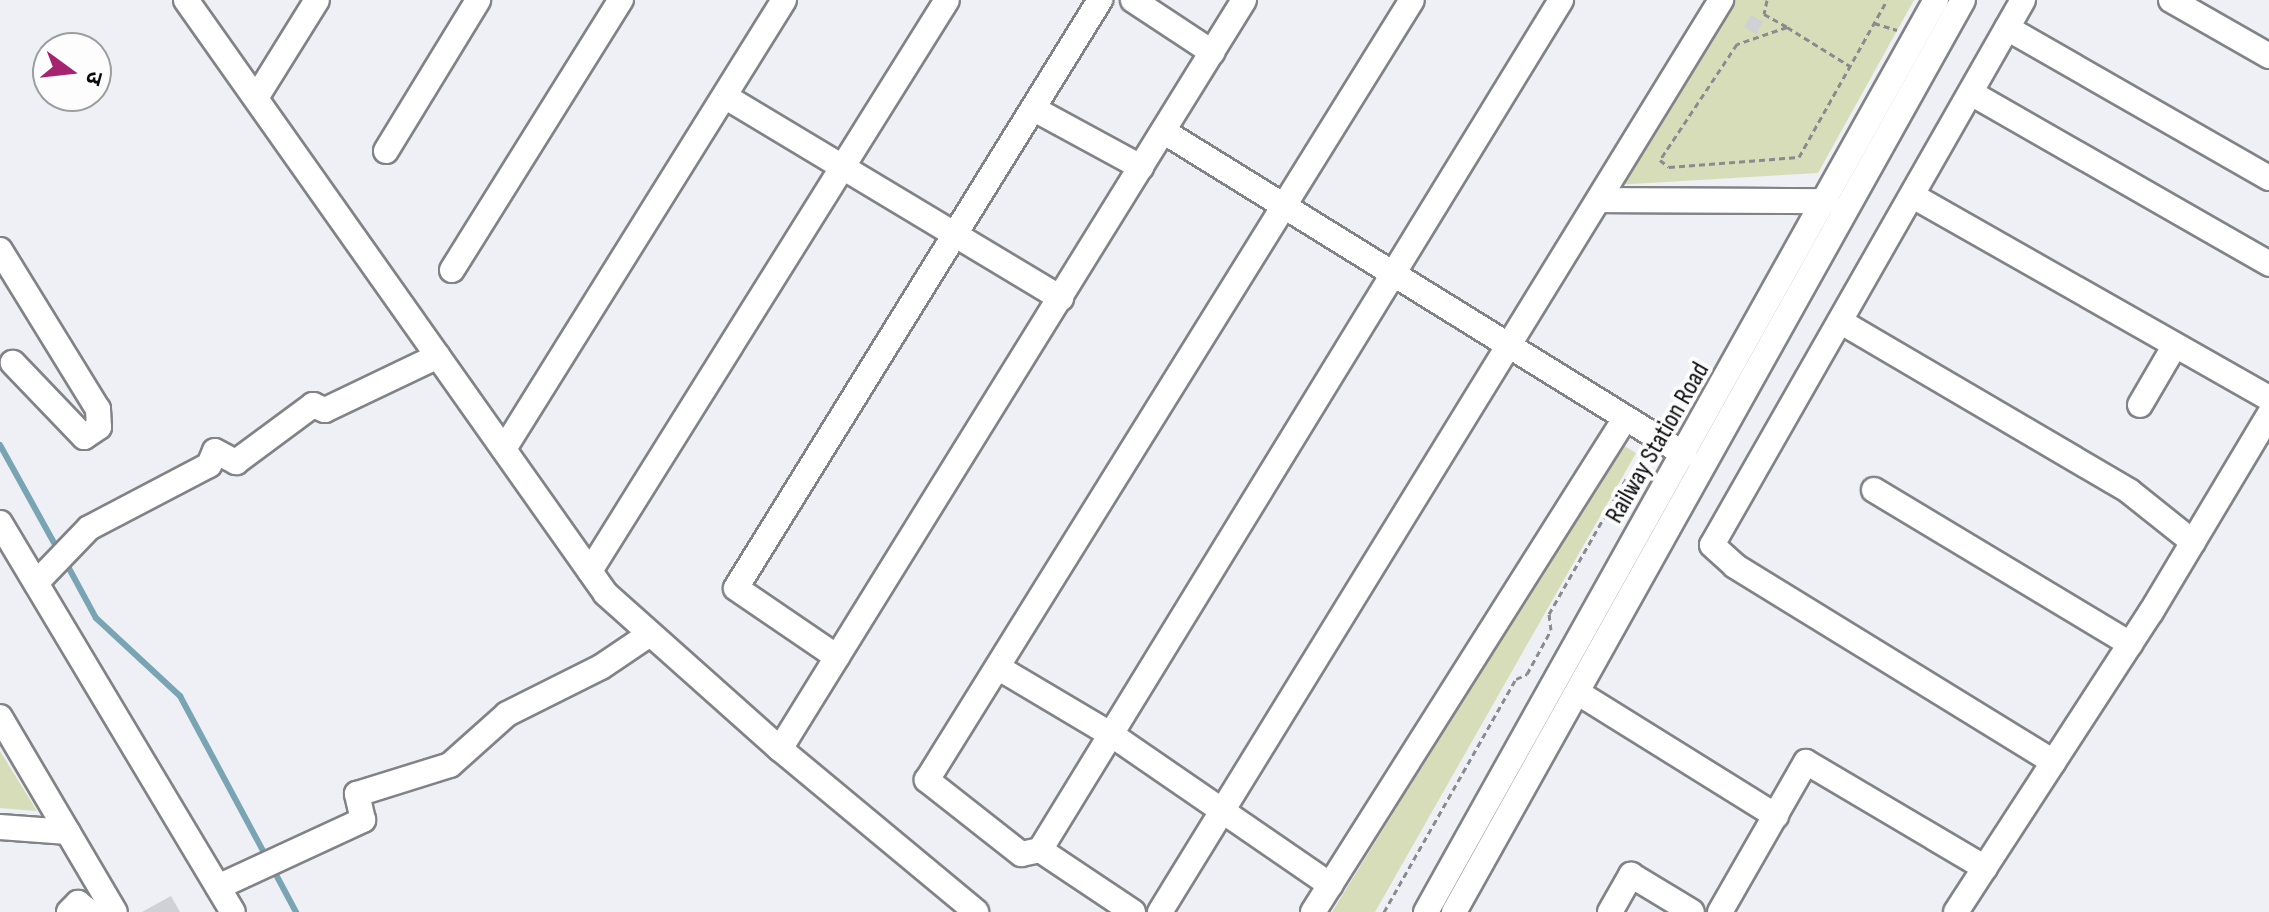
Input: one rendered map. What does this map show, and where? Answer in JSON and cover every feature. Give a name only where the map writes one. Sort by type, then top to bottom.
[{"type":"street","points":[[186,0],[606,594],[780,749],[976,912]]},
{"type":"street","points":[[256,98],[317,0]]},
{"type":"street","points":[[386,151],[478,0]]},
{"type":"street","points":[[452,270],[621,0]]},
{"type":"street","points":[[504,449],[784,0]]},
{"type":"street","points":[[590,571],[947,0]]},
{"type":"street","points":[[837,657],[736,588],[1100,0]]},
{"type":"street","points":[[1133,0],[1212,52]]},
{"type":"street","points":[[780,749],[1244,0]]},
{"type":"street","points":[[1133,912],[1040,850],[1021,854],[927,780],[1412,0]]},
{"type":"street","points":[[1040,850],[1395,276],[1561,0]]},
{"type":"street","points":[[1160,912],[1721,0]]},
{"type":"street","name":"Railway Station Road","points":[[1426,912],[1936,0]]},
{"type":"street","name":"Railway Station Road","points":[[1454,912],[1580,694],[1963,0]]},
{"type":"street","points":[[2023,0],[1843,323],[1774,430],[1712,545],[1735,566],[2054,762]]},
{"type":"street","points":[[2171,0],[2269,56]]},
{"type":"street","points":[[2007,28],[2269,178]]},
{"type":"street","points":[[1971,93],[2269,264]]},
{"type":"street","points":[[726,97],[1061,298]]},
{"type":"street","points":[[1034,109],[1141,167]]},
{"type":"street","points":[[1163,131],[1624,420],[1684,454]]},
{"type":"street","points":[[1913,196],[2269,398]]},
{"type":"street","points":[[1599,200],[1826,201]]},
{"type":"street","points":[[0,250],[98,409],[99,427],[84,437],[13,363]]},
{"type":"street","points":[[1843,323],[2129,491],[2193,542]]},
{"type":"street","points":[[2140,405],[2175,345]]},
{"type":"street","points":[[36,583],[89,528],[209,465],[215,451],[236,462],[313,405],[325,410],[438,356]]},
{"type":"street","points":[[1956,912],[2130,644],[2269,415]]},
{"type":"street","points":[[1313,912],[1624,420]]},
{"type":"street","points":[[1874,490],[2130,644]]},
{"type":"street","points":[[0,523],[233,912]]},
{"type":"street","points":[[218,887],[363,820],[357,794],[450,765],[507,714],[601,667],[650,634]]},
{"type":"street","points":[[995,672],[1004,671],[1112,735],[1330,885]]},
{"type":"street","points":[[1580,694],[1776,816]]},
{"type":"street","points":[[0,717],[115,912]]},
{"type":"street","points":[[1720,912],[1806,762],[1985,868]]},
{"type":"street","points":[[0,827],[68,832]]},
{"type":"street","points":[[1610,912],[1631,875],[1692,912]]},
{"type":"street","points":[[69,912],[78,903],[90,912]]},
{"type":"path","points":[[1767,0],[1764,14],[1850,66]]},
{"type":"path","points":[[1787,27],[1737,44],[1660,160],[1692,169],[1799,157],[1887,0]]},
{"type":"path","points":[[1384,912],[1516,679],[1527,674],[1551,630],[1549,614],[1627,477]]},
{"type":"green space","points":[[1734,0],[1914,0],[1818,173],[1615,185]]},
{"type":"green space","points":[[1621,444],[1636,453],[1375,912],[1332,912]]},
{"type":"green space","points":[[0,751],[37,811],[0,808]]},
{"type":"building","points":[[1751,15],[1763,22],[1756,34],[1744,27]]},
{"type":"building","points":[[171,896],[180,912],[142,912]]},
{"type":"waterway","points":[[0,445],[59,552]]},
{"type":"waterway","points":[[65,561],[96,618],[180,696],[268,860]]},
{"type":"waterway","points":[[273,869],[296,912]]}]
